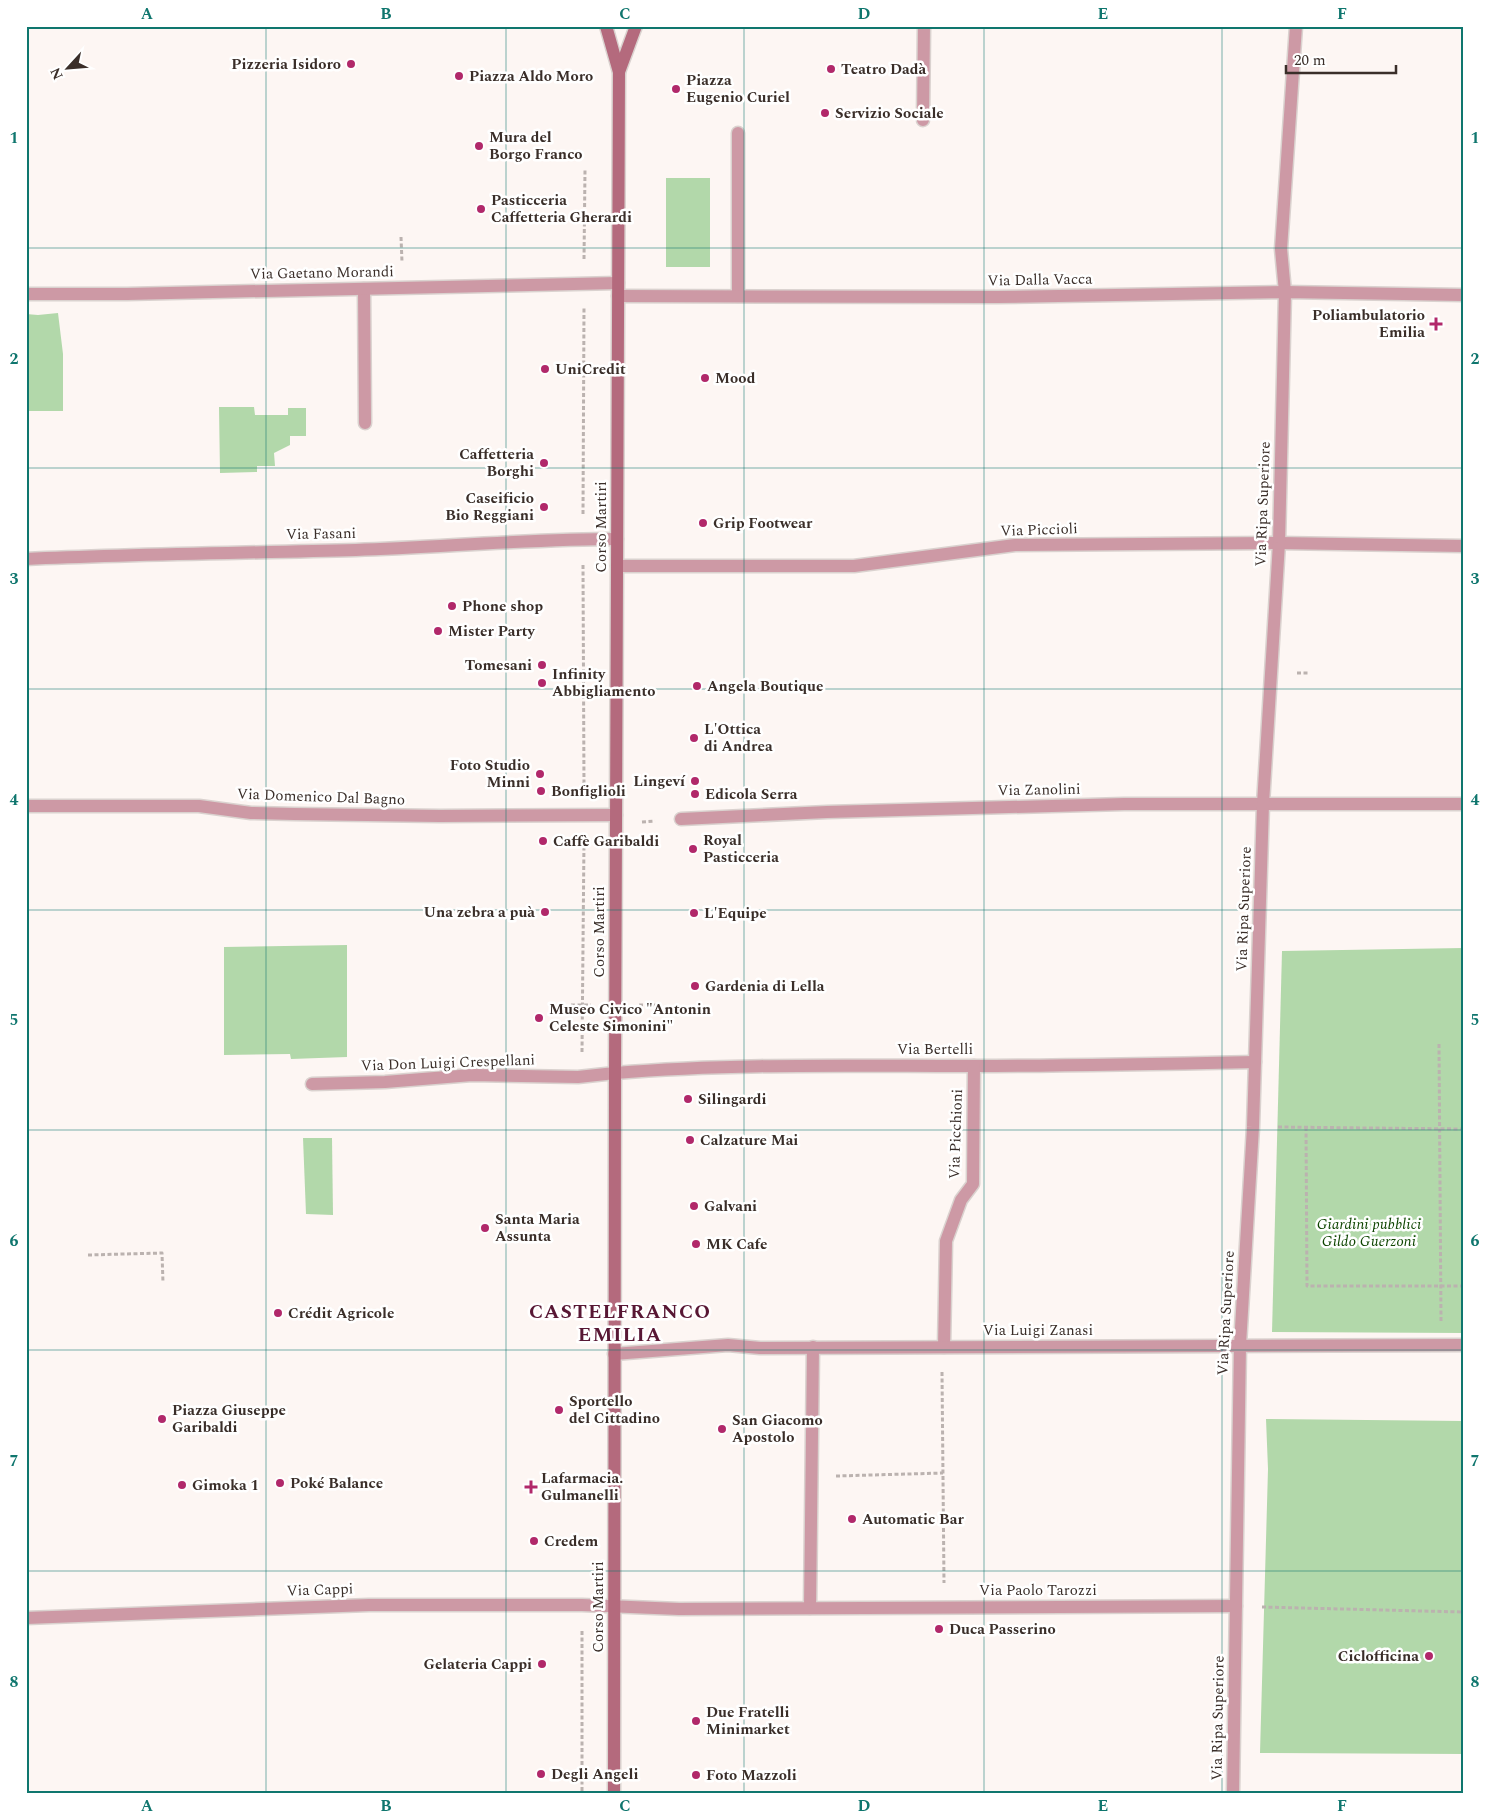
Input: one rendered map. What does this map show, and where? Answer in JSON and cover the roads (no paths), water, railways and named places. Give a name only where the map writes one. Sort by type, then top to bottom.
[{"type":"main road","name":"Corso Martiri","points":[[606,26],[619,72],[614,1793]]},
{"type":"main road","name":"Corso Martiri","points":[[619,72],[636,26]]},
{"type":"street","points":[[923,120],[924,26]]},
{"type":"street","name":"Via Ripa Superiore","points":[[1233,1793],[1240,1345],[1253,1127],[1263,804],[1279,543],[1285,292],[1281,249],[1296,26]]},
{"type":"street","points":[[738,133],[738,296]]},
{"type":"street","name":"Via Gaetano Morandi","points":[[26,294],[584,284],[618,289]]},
{"type":"street","points":[[364,289],[365,423]]},
{"type":"street","name":"Via Dalla Vacca","points":[[618,289],[738,296],[997,297],[1285,292],[1463,295]]},
{"type":"street","name":"Via Fasani","points":[[26,559],[133,554],[357,550],[617,539]]},
{"type":"street","name":"Via Piccioli","points":[[617,566],[854,566],[1015,545],[1279,543],[1463,546]]},
{"type":"street","name":"Via Zanolini","points":[[681,819],[827,812],[1114,804],[1463,804]]},
{"type":"street","name":"Via Domenico Dal Bagno","points":[[26,806],[199,806],[251,813],[440,816],[584,815],[616,819]]},
{"type":"street","name":"Via Bertelli","points":[[615,1074],[675,1068],[789,1065],[974,1066],[1255,1062]]},
{"type":"street","name":"Via Picchioni","points":[[943,1347],[946,1241],[961,1200],[973,1184],[974,1066]]},
{"type":"street","name":"Via Don Luigi Crespellani","points":[[312,1084],[386,1082],[472,1075],[578,1077],[615,1074]]},
{"type":"street","name":"Via Luigi Zanasi","points":[[614,1354],[728,1346],[760,1348],[1463,1345]]},
{"type":"street","points":[[810,1608],[813,1347]]},
{"type":"street","name":"Via Cappi","points":[[26,1618],[369,1605],[582,1604],[614,1606]]},
{"type":"street","name":"Via Paolo Tarozzi","points":[[614,1606],[679,1609],[1236,1606]]},
{"type":"place","name":"Pizzeria Isidoro","points":[[351,64]]},
{"type":"place","name":"Teatro Dadà","points":[[831,69]]},
{"type":"place","name":"Piazza Aldo Moro","points":[[459,76]]},
{"type":"place","name":"Piazza Eugenio Curiel","points":[[676,89]]},
{"type":"place","name":"Servizio Sociale","points":[[825,113]]},
{"type":"place","name":"Mura del Borgo Franco","points":[[479,146]]},
{"type":"place","name":"Pasticceria Caffetteria Gherardi","points":[[481,209]]},
{"type":"place","name":"Poliambulatorio Emilia","points":[[1436,324]]},
{"type":"place","name":"UniCredit","points":[[545,369]]},
{"type":"place","name":"Mood","points":[[705,378]]},
{"type":"place","name":"Caffetteria Borghi","points":[[544,463]]},
{"type":"place","name":"Caseificio Bio Reggiani","points":[[544,507]]},
{"type":"place","name":"Grip Footwear","points":[[703,523]]},
{"type":"place","name":"Phone shop","points":[[452,606]]},
{"type":"place","name":"Mister Party","points":[[438,631]]},
{"type":"place","name":"Tomesani","points":[[542,665]]},
{"type":"place","name":"Infinity Abbigliamento","points":[[542,683]]},
{"type":"place","name":"Angela Boutique","points":[[697,686]]},
{"type":"place","name":"L'Ottica di Andrea","points":[[694,738]]},
{"type":"place","name":"Foto Studio Minni","points":[[540,774]]},
{"type":"place","name":"Lingeví","points":[[695,781]]},
{"type":"place","name":"Bonfiglioli","points":[[541,791]]},
{"type":"place","name":"Edicola Serra","points":[[695,794]]},
{"type":"place","name":"Caffè Garibaldi","points":[[543,841]]},
{"type":"place","name":"Royal Pasticceria","points":[[693,849]]},
{"type":"place","name":"Una zebra a puà","points":[[545,912]]},
{"type":"place","name":"L'Equipe","points":[[694,913]]},
{"type":"place","name":"Gardenia di Lella","points":[[695,986]]},
{"type":"place","name":"Museo Civico \"Antonin Celeste Simonini\"","points":[[539,1018]]},
{"type":"place","name":"Silingardi","points":[[688,1099]]},
{"type":"place","name":"Calzature Mai","points":[[690,1140]]},
{"type":"place","name":"Galvani","points":[[694,1206]]},
{"type":"place","name":"Santa Maria Assunta","points":[[485,1228]]},
{"type":"place","name":"MK Cafe","points":[[696,1244]]},
{"type":"place","name":"Crédit Agricole","points":[[278,1313]]},
{"type":"place","name":"Sportello del Cittadino","points":[[559,1410]]},
{"type":"place","name":"Piazza Giuseppe Garibaldi","points":[[162,1419]]},
{"type":"place","name":"San Giacomo Apostolo","points":[[722,1429]]},
{"type":"place","name":"Poké Balance","points":[[280,1483]]},
{"type":"place","name":"Gimoka 1","points":[[182,1485]]},
{"type":"place","name":"Lafarmacia. Gulmanelli","points":[[531,1487]]},
{"type":"place","name":"Automatic Bar","points":[[852,1519]]},
{"type":"place","name":"Credem","points":[[534,1541]]},
{"type":"place","name":"Duca Passerino","points":[[939,1629]]},
{"type":"place","name":"Ciclofficina","points":[[1429,1656]]},
{"type":"place","name":"Gelateria Cappi","points":[[542,1664]]},
{"type":"place","name":"Due Fratelli Minimarket","points":[[696,1721]]},
{"type":"place","name":"Degli Angeli","points":[[541,1774]]},
{"type":"place","name":"Foto Mazzoli","points":[[696,1775]]},
{"type":"district","name":"CASTELFRANCO EMILIA","points":[[620,1324]]},
{"type":"park label","name":"Giardini pubblici Gildo Guerzoni","points":[[1369,1232]]}]
